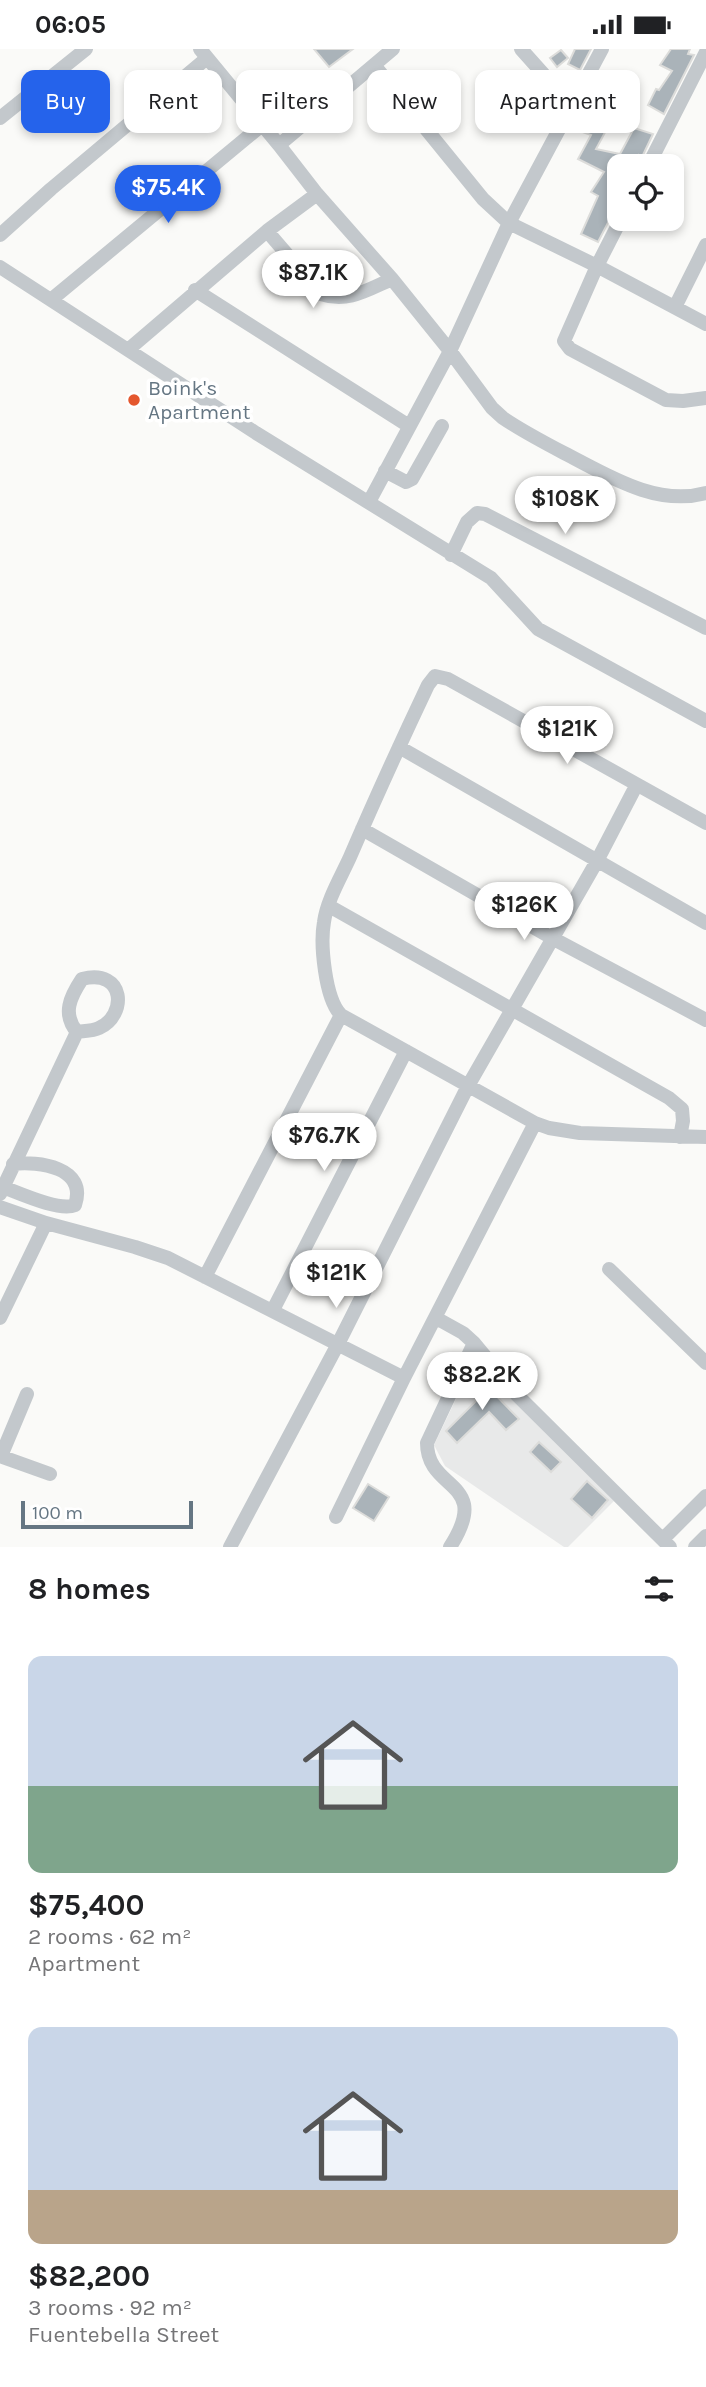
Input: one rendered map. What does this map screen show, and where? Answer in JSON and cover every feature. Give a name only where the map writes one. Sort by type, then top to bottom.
[{"type":"street","points":[[0,118],[86,49]]},
{"type":"street","points":[[279,145],[393,49]]},
{"type":"street","points":[[521,49],[540,70]]},
{"type":"street","points":[[590,70],[602,49]]},
{"type":"street","points":[[655,154],[703,69],[706,52]]},
{"type":"street","points":[[0,236],[203,54],[236,94]]},
{"type":"street","points":[[374,65],[484,199],[509,223],[706,324]]},
{"type":"street","points":[[52,299],[252,133]]},
{"type":"street","points":[[269,133],[317,194],[392,279],[492,408],[516,427],[635,488],[691,497],[706,493]]},
{"type":"street","points":[[369,502],[450,351],[509,223],[556,133]]},
{"type":"street","points":[[129,349],[195,290],[317,194]]},
{"type":"street","points":[[267,231],[321,295],[348,298],[392,279]]},
{"type":"street","points":[[615,231],[564,341],[570,349],[666,400],[706,398]]},
{"type":"street","points":[[674,307],[706,245]]},
{"type":"street","points":[[0,267],[256,433],[491,578],[538,629],[706,721]]},
{"type":"street","points":[[195,290],[409,426]]},
{"type":"street","points":[[385,471],[406,482],[412,479],[442,426]]},
{"type":"street","points":[[451,555],[471,517],[477,513],[485,514],[706,628]]},
{"type":"street","points":[[706,823],[442,676],[435,676],[430,680],[399,747],[324,919],[324,955],[330,992],[336,1010],[341,1015],[536,1123],[565,1132],[706,1137]]},
{"type":"street","points":[[399,747],[706,923]]},
{"type":"street","points":[[230,1547],[338,1344],[468,1086],[597,861],[636,786]]},
{"type":"street","points":[[362,829],[552,938],[706,1020]]},
{"type":"street","points":[[328,906],[669,1098],[681,1108],[683,1121],[680,1137]]},
{"type":"street","points":[[205,1277],[341,1015]]},
{"type":"street","points":[[8,1164],[38,1163],[61,1169],[77,1190],[75,1205],[56,1205],[1,1189],[8,1164],[77,1033]]},
{"type":"street","points":[[273,1310],[406,1051]]},
{"type":"street","points":[[337,1517],[404,1378],[536,1123]]},
{"type":"street","points":[[0,1207],[46,1223],[152,1252],[273,1310],[404,1378]]},
{"type":"street","points":[[0,1318],[46,1223]]},
{"type":"street","points":[[609,1269],[706,1363]]},
{"type":"street","points":[[436,1318],[474,1343],[517,1395],[667,1543],[706,1496]]},
{"type":"street","points":[[450,1547],[466,1517],[465,1505],[460,1495],[431,1462],[427,1454],[427,1443],[474,1343]]},
{"type":"street","points":[[27,1394],[1,1456],[50,1474]]},
{"type":"street","points":[[695,1547],[706,1536]]},
{"type":"shaded area","points":[[475,1359],[614,1501],[568,1547],[564,1547],[445,1466],[434,1445]]},
{"type":"building","points":[[314,49],[353,49],[329,67]]},
{"type":"building","points":[[575,49],[591,49],[580,70],[568,64]]},
{"type":"building","points":[[671,49],[690,49],[688,54],[694,55],[664,114],[648,105],[656,89],[659,90],[672,71],[660,65]]},
{"type":"building","points":[[561,50],[568,58],[557,67],[550,58]]},
{"type":"building","points":[[640,130],[653,134],[643,154],[620,154],[631,133],[640,133]]},
{"type":"building","points":[[585,133],[605,133],[596,149],[620,154],[607,154],[607,225],[598,242],[581,234],[598,196],[591,192],[604,172],[578,159],[591,135]]},
{"type":"building","points":[[480,1379],[519,1419],[506,1430],[489,1412],[457,1443],[446,1431],[477,1400],[468,1391]]},
{"type":"building","points":[[539,1442],[561,1462],[551,1472],[530,1452]]},
{"type":"building","points":[[587,1481],[608,1500],[592,1518],[571,1499]]},
{"type":"building","points":[[368,1484],[389,1497],[374,1521],[353,1508]]},
{"type":"place","name":"Boink's Apartment","points":[[134,400]]}]
